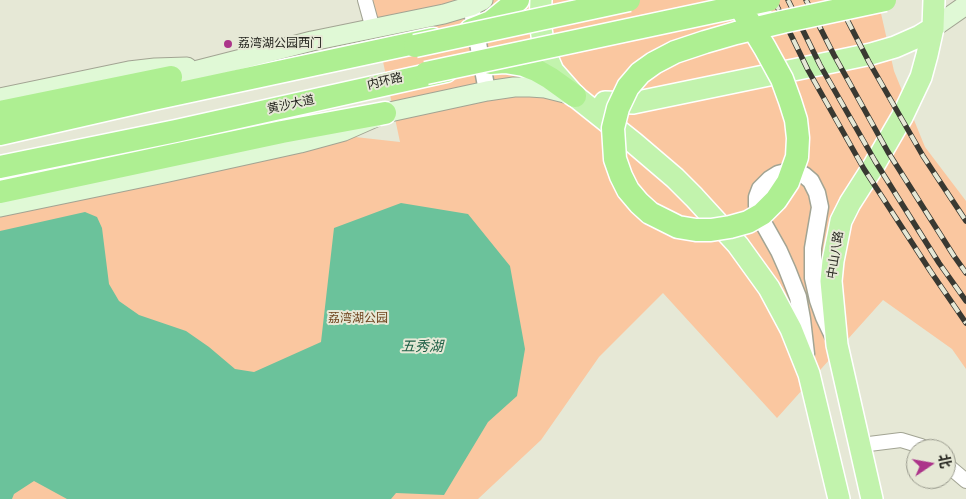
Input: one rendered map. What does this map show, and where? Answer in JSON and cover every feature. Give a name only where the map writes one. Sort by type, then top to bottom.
[{"type":"highway","points":[[0,135],[153,99],[476,29],[491,22],[518,0]]},
{"type":"highway","points":[[0,135],[629,0]]},
{"type":"highway","points":[[736,0],[750,24],[755,32],[760,40],[782,79],[796,120],[798,138],[797,157],[788,182],[776,200],[762,214],[748,222],[730,228],[696,230],[678,227],[650,213],[639,203],[624,183],[615,159],[613,128],[618,108],[628,87],[640,73],[675,52],[704,42],[736,33],[745,31],[754,29],[764,26],[884,0]]},
{"type":"highway","name":"内环路","points":[[0,166],[769,0]]},
{"type":"highway","name":"黄沙大道","points":[[0,166],[176,131],[482,63],[504,62],[523,65],[550,78],[575,96]]},
{"type":"highway","points":[[0,112],[171,77]]},
{"type":"highway","points":[[0,192],[235,142],[385,113]]},
{"type":"main road","points":[[541,0],[540,22],[543,42],[553,70],[575,96],[634,143],[694,196],[738,245],[769,288],[799,347],[809,374],[839,499]]},
{"type":"main road","name":"中山八路","points":[[872,499],[837,345],[831,281],[833,261],[842,221],[850,203],[902,117],[918,84],[933,28],[934,0]]},
{"type":"main road","points":[[153,99],[171,77],[312,41],[444,14],[477,3]]},
{"type":"main road","points":[[0,206],[300,143],[344,131],[385,113],[487,90],[537,87],[556,90],[593,101],[643,102],[871,54],[895,47],[920,36],[966,5]]},
{"type":"main road","points":[[0,98],[129,71],[213,66]]},
{"type":"street","points":[[365,0],[373,29]]},
{"type":"street","points":[[477,3],[476,29],[487,90]]},
{"type":"street","points":[[809,374],[798,297],[779,252],[761,220],[757,206],[760,188],[778,174],[795,172],[804,175],[811,182],[817,193],[820,207],[813,248],[813,278],[824,317],[837,345]]},
{"type":"street","points":[[861,445],[902,440],[906,441]]},
{"type":"street","points":[[956,472],[966,481]]},
{"type":"green space","name":"荔湾湖公园","points":[[370,0],[878,0],[894,71],[925,147],[966,201],[966,369],[952,349],[883,300],[777,418],[663,293],[599,357],[541,440],[478,499],[0,499],[0,213],[346,136],[400,142]]},
{"type":"water","name":"五秀湖","points":[[401,203],[468,214],[510,266],[525,349],[517,396],[488,422],[444,495],[396,493],[391,499],[67,499],[34,481],[14,494],[12,499],[0,499],[0,231],[85,212],[97,217],[102,228],[109,284],[119,301],[139,315],[186,331],[235,369],[254,372],[321,342],[334,228]]},
{"type":"railway","points":[[774,0],[808,70],[864,169],[966,323]]},
{"type":"railway","points":[[788,0],[820,65],[875,161],[939,263],[966,301]]},
{"type":"railway","points":[[806,0],[888,152],[966,273]]},
{"type":"railway","points":[[837,0],[869,62],[923,156],[966,221]]},
{"type":"place","name":"荔湾湖公园西门","points":[[228,44]]}]
